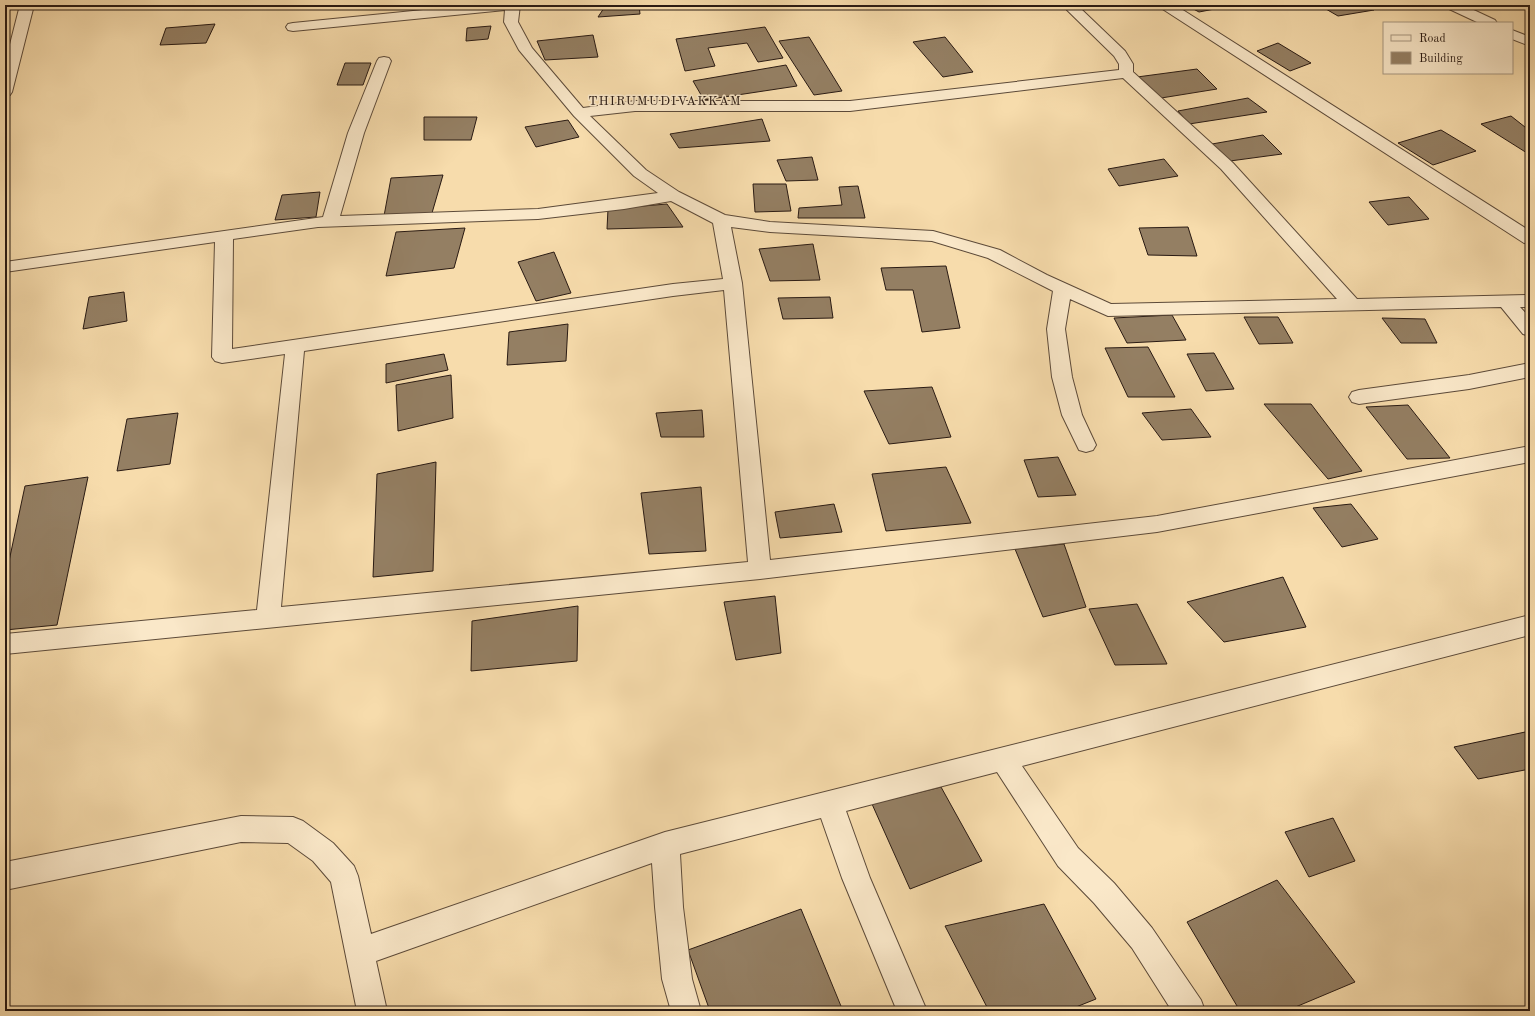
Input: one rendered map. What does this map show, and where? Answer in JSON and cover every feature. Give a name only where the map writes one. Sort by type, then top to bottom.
[{"type":"street","points":[[5,92],[27,5]]},
{"type":"street","points":[[293,27],[512,5],[511,22],[526,50],[579,113],[640,173],[673,196],[721,220],[770,227],[933,236],[994,254],[1062,289],[1108,310],[1530,301]]},
{"type":"street","points":[[1166,5],[1530,238]]},
{"type":"street","points":[[1458,8],[1482,6]]},
{"type":"street","points":[[1458,8],[1488,22]]},
{"type":"street","points":[[1074,10],[1120,54],[1126,64],[1126,74],[1227,166],[1352,305]]},
{"type":"street","points":[[1513,34],[1530,42]]},
{"type":"street","points":[[330,222],[356,133],[384,61]]},
{"type":"street","points":[[579,113],[635,106],[850,106],[1126,74]]},
{"type":"street","points":[[5,267],[224,235],[330,222],[538,214],[624,204],[673,196]]},
{"type":"street","points":[[721,220],[733,283],[760,570]]},
{"type":"street","points":[[224,235],[222,357],[673,290],[733,283]]},
{"type":"street","points":[[1062,289],[1056,329],[1062,377],[1072,415],[1086,445]]},
{"type":"street","points":[[1506,302],[1530,330]]},
{"type":"street","points":[[268,618],[294,347]]},
{"type":"street","points":[[1360,397],[1469,382],[1530,370]]},
{"type":"street","points":[[5,644],[760,570],[1156,524],[1530,454]]},
{"type":"street","points":[[360,952],[665,845],[1530,625]]},
{"type":"street","points":[[1003,759],[1068,857],[1104,893],[1142,938],[1190,1011]]},
{"type":"street","points":[[829,804],[856,878],[912,1011]]},
{"type":"street","points":[[5,876],[241,829],[293,830],[323,852],[344,876],[372,1011]]},
{"type":"street","points":[[665,845],[668,907],[677,979],[686,1011]]},
{"type":"building","points":[[606,5],[639,5],[640,14],[598,17]]},
{"type":"building","points":[[1186,5],[1229,5],[1230,6],[1199,12]]},
{"type":"building","points":[[1319,5],[1366,5],[1374,10],[1338,16]]},
{"type":"building","points":[[215,24],[206,43],[160,45],[166,28]]},
{"type":"building","points":[[491,26],[488,39],[466,41],[467,28]]},
{"type":"building","points":[[765,27],[783,58],[758,62],[747,43],[708,48],[715,66],[685,71],[676,39]]},
{"type":"building","points":[[593,35],[598,57],[545,60],[537,41]]},
{"type":"building","points":[[809,37],[842,91],[814,95],[779,41]]},
{"type":"building","points":[[945,37],[973,72],[943,77],[913,42]]},
{"type":"building","points":[[1278,43],[1311,63],[1290,71],[1257,51]]},
{"type":"building","points":[[345,63],[371,63],[363,85],[337,85]]},
{"type":"building","points":[[786,65],[797,86],[704,100],[693,81]]},
{"type":"building","points":[[1197,69],[1217,89],[1155,99],[1137,77]]},
{"type":"building","points":[[1248,98],[1267,112],[1189,124],[1178,111]]},
{"type":"building","points":[[1511,116],[1530,131],[1530,153],[1527,153],[1481,124]]},
{"type":"building","points":[[424,117],[477,117],[471,140],[424,140]]},
{"type":"building","points":[[762,119],[770,141],[679,148],[670,134]]},
{"type":"building","points":[[568,120],[579,137],[536,147],[525,127]]},
{"type":"building","points":[[1441,130],[1476,151],[1433,165],[1398,143]]},
{"type":"building","points":[[1263,135],[1282,154],[1230,161],[1212,144]]},
{"type":"building","points":[[812,157],[818,180],[786,181],[777,160]]},
{"type":"building","points":[[1164,159],[1178,176],[1119,186],[1108,169]]},
{"type":"building","points":[[443,175],[432,213],[384,216],[391,178]]},
{"type":"building","points":[[753,184],[786,184],[791,211],[755,212]]},
{"type":"building","points":[[858,186],[865,218],[798,218],[799,208],[842,205],[839,187]]},
{"type":"building","points":[[320,192],[316,217],[275,220],[282,195]]},
{"type":"building","points":[[1409,197],[1429,219],[1388,225],[1369,202]]},
{"type":"building","points":[[667,204],[683,227],[607,229],[608,209]]},
{"type":"building","points":[[1188,227],[1197,256],[1148,255],[1139,228]]},
{"type":"building","points":[[465,228],[454,268],[386,276],[396,232]]},
{"type":"building","points":[[813,244],[820,280],[770,281],[759,249]]},
{"type":"building","points":[[554,252],[571,293],[536,301],[518,262]]},
{"type":"building","points":[[946,266],[960,328],[922,332],[913,290],[886,290],[881,268]]},
{"type":"building","points":[[124,292],[127,321],[83,329],[89,297]]},
{"type":"building","points":[[830,297],[833,318],[783,319],[778,298]]},
{"type":"building","points":[[1172,315],[1186,340],[1127,343],[1114,318]]},
{"type":"building","points":[[1244,317],[1278,317],[1293,343],[1259,344]]},
{"type":"building","points":[[1382,318],[1425,319],[1437,343],[1401,343]]},
{"type":"building","points":[[568,324],[566,361],[507,365],[509,332]]},
{"type":"building","points":[[1148,347],[1175,397],[1128,397],[1105,348]]},
{"type":"building","points":[[1214,353],[1234,389],[1206,391],[1187,354]]},
{"type":"building","points":[[444,354],[448,370],[386,383],[386,364]]},
{"type":"building","points":[[451,375],[453,418],[398,431],[396,385]]},
{"type":"building","points":[[932,387],[951,437],[889,444],[864,391]]},
{"type":"building","points":[[1264,404],[1311,404],[1362,471],[1328,479]]},
{"type":"building","points":[[1408,405],[1450,458],[1407,459],[1366,407]]},
{"type":"building","points":[[1191,409],[1211,437],[1162,440],[1142,413]]},
{"type":"building","points":[[702,410],[704,437],[661,437],[656,413]]},
{"type":"building","points":[[178,413],[170,464],[117,471],[127,419]]},
{"type":"building","points":[[1058,457],[1076,495],[1038,497],[1024,460]]},
{"type":"building","points":[[436,462],[433,571],[373,577],[377,474]]},
{"type":"building","points":[[946,467],[971,523],[886,531],[872,474]]},
{"type":"building","points":[[88,477],[57,625],[5,630],[5,580],[25,486]]},
{"type":"building","points":[[701,487],[706,551],[649,554],[641,493]]},
{"type":"building","points":[[834,504],[842,532],[780,538],[775,512]]},
{"type":"building","points":[[1351,504],[1378,539],[1342,547],[1313,508]]},
{"type":"building","points":[[1064,544],[1086,607],[1043,617],[1015,549]]},
{"type":"building","points":[[1283,577],[1306,627],[1224,642],[1187,602]]},
{"type":"building","points":[[775,596],[781,653],[736,660],[724,602]]},
{"type":"building","points":[[1137,604],[1167,664],[1115,665],[1089,609]]},
{"type":"building","points":[[578,606],[577,661],[471,671],[472,621]]},
{"type":"building","points":[[1530,731],[1530,769],[1478,779],[1454,747]]},
{"type":"building","points":[[941,787],[982,861],[910,889],[872,804]]},
{"type":"building","points":[[1333,818],[1355,861],[1309,877],[1285,832]]},
{"type":"building","points":[[1277,880],[1355,982],[1286,1011],[1240,1011],[1187,922]]},
{"type":"building","points":[[1044,904],[1096,999],[1066,1011],[989,1011],[945,926]]},
{"type":"building","points":[[801,909],[843,1011],[710,1011],[688,950]]},
{"type":"district","name":"THIRUMUDIVAKKAM","points":[[665,101]]}]
